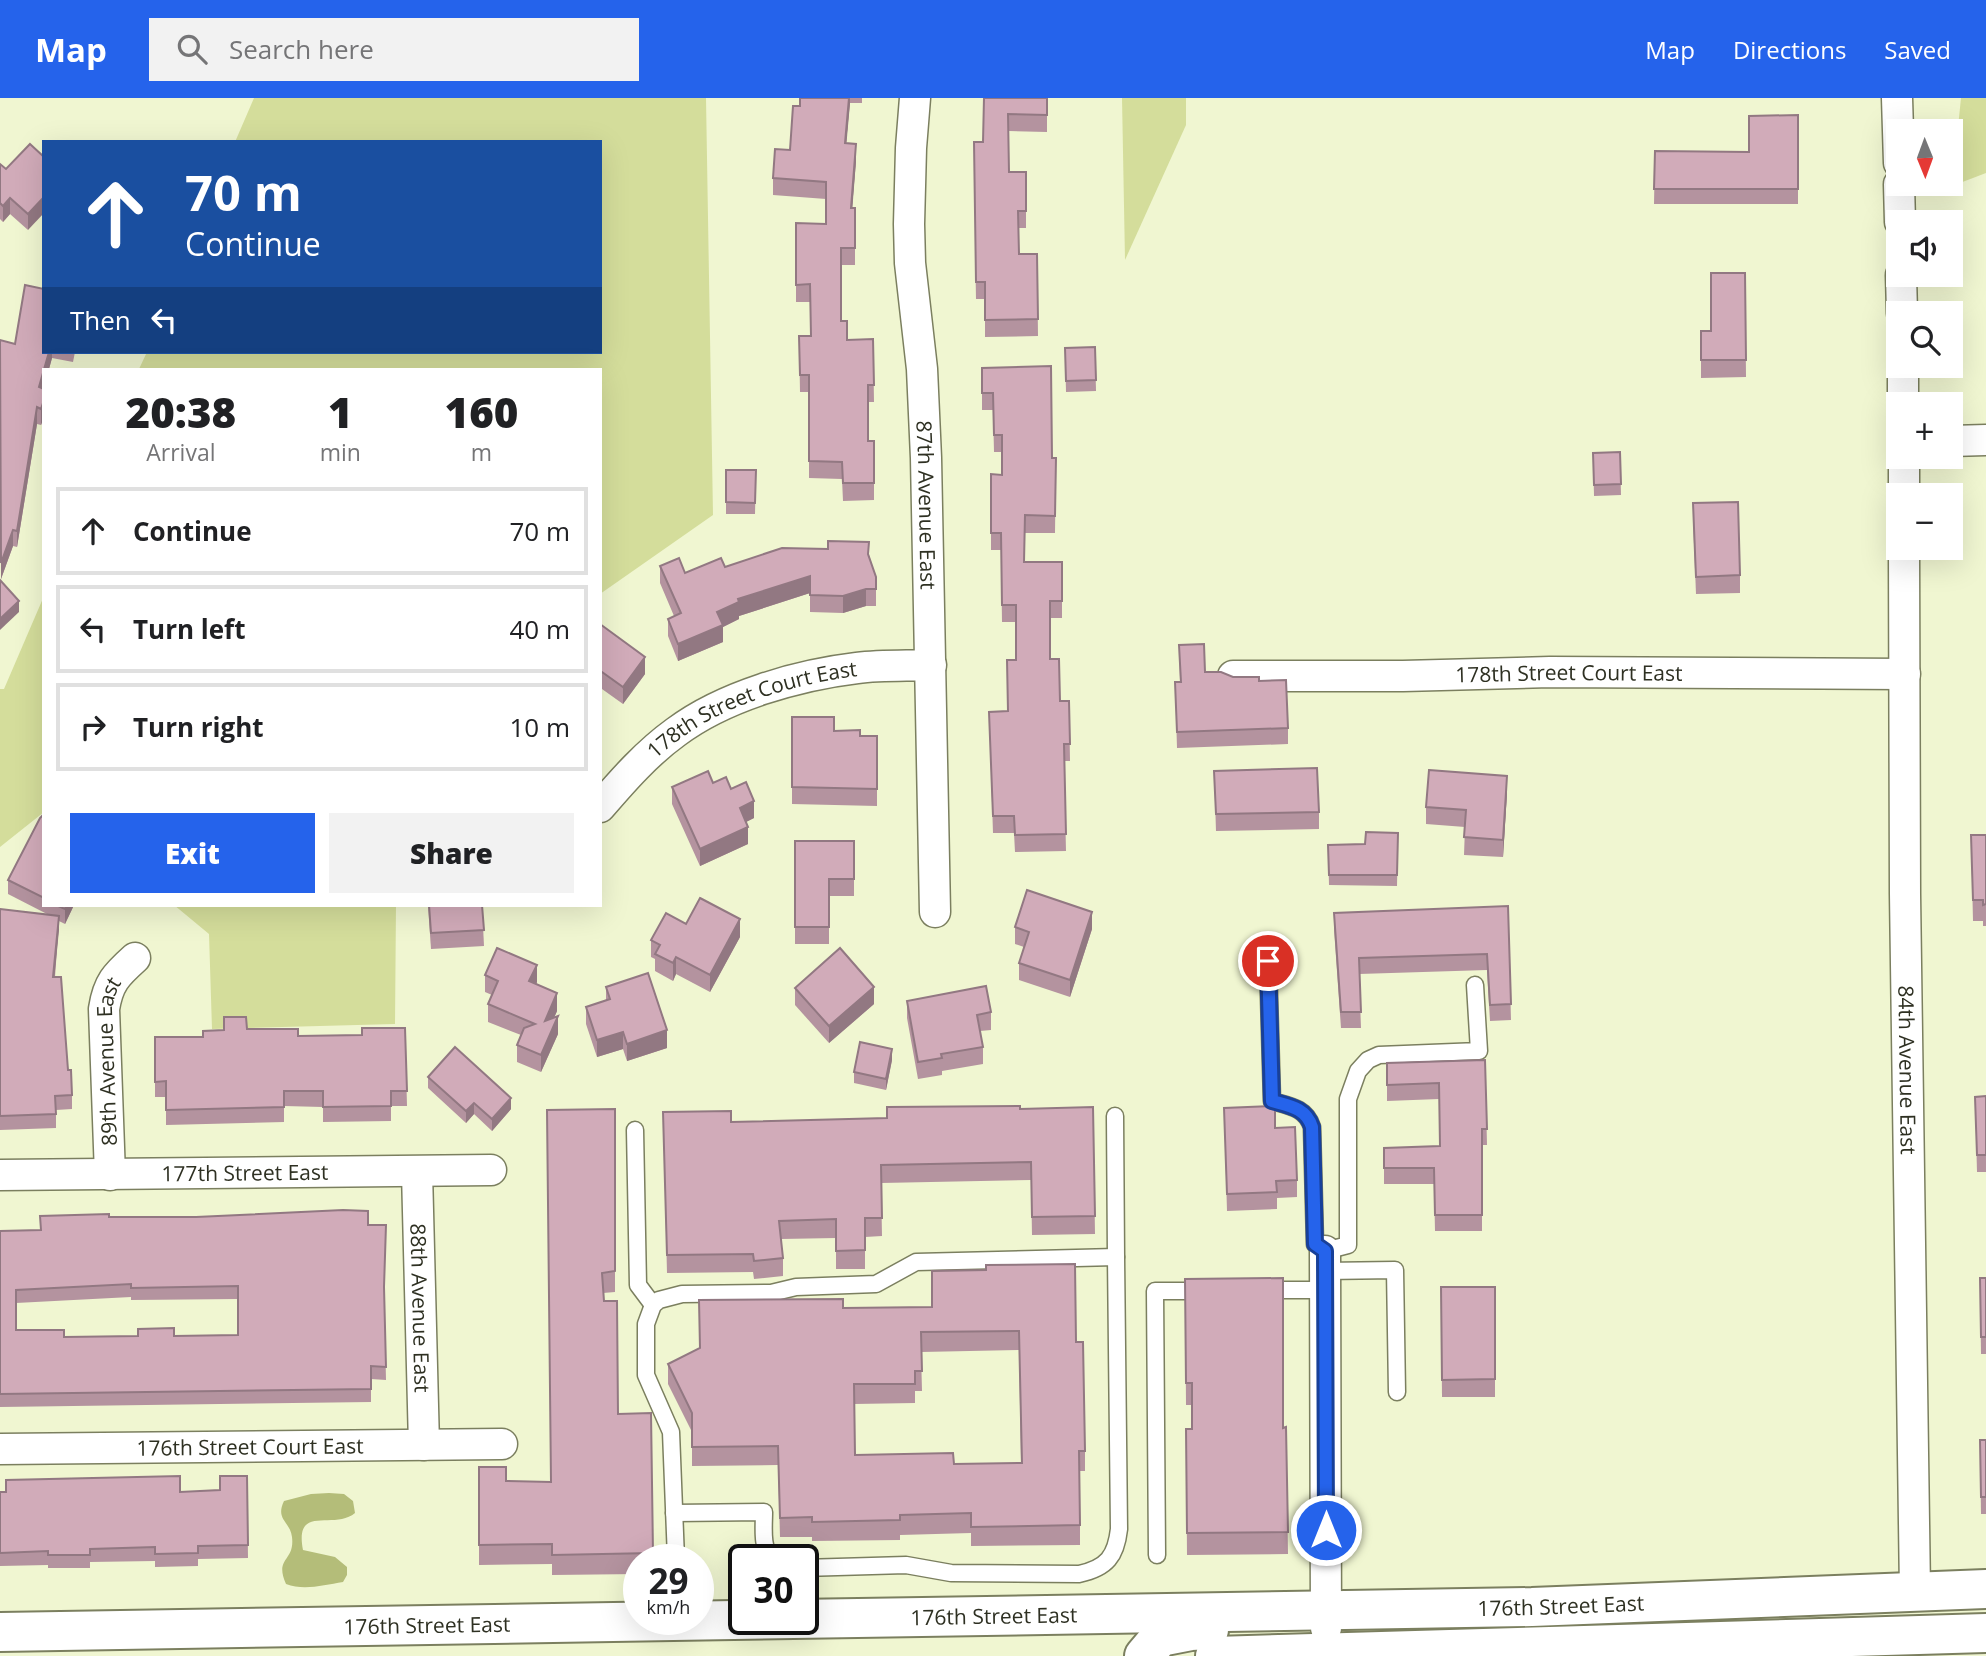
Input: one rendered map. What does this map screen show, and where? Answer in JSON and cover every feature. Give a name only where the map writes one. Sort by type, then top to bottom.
[{"type":"main road","name":"176th Street East","points":[[714,1620],[1326,1619],[1532,1607],[1986,1589]]},
{"type":"main road","points":[[1144,1656],[1160,1636],[1326,1619]]},
{"type":"main road","name":"176th Street East","points":[[0,1632],[623,1621]]},
{"type":"main road","points":[[169,1656],[392,1650],[405,1642],[410,1626]]},
{"type":"main road","name":"176th Street East","points":[[1215,1656],[1887,1646],[1986,1633]]},
{"type":"street","name":"87th Avenue East","points":[[915,98],[909,224],[922,382],[935,912]]},
{"type":"street","points":[[1897,98],[1898,119]]},
{"type":"street","points":[[1963,440],[1986,440]]},
{"type":"street","name":"84th Avenue East","points":[[1904,560],[1905,894],[1915,1592]]},
{"type":"street","name":"178th Street Court East","points":[[602,805],[635,766],[677,731],[722,705],[790,682],[856,668],[931,664]]},
{"type":"street","name":"178th Street Court East","points":[[1233,676],[1403,676],[1550,672],[1905,674]]},
{"type":"street","name":"89th Avenue East","points":[[110,1175],[104,1009],[107,990],[117,975],[135,958]]},
{"type":"street","name":"177th Street East","points":[[0,1175],[491,1170]]},
{"type":"street","name":"88th Avenue East","points":[[417,1172],[424,1445]]},
{"type":"street","points":[[1325,1271],[1326,1619]]},
{"type":"street","name":"176th Street Court East","points":[[0,1450],[502,1444]]},
{"type":"lane","points":[[1268,961],[1272,1101],[1300,1109],[1309,1116],[1312,1127],[1315,1244],[1325,1271]]},
{"type":"lane","points":[[1325,1271],[1348,1245],[1348,1099],[1358,1071],[1368,1060],[1379,1055],[1479,1051],[1475,985]]},
{"type":"lane","points":[[819,1568],[906,1566],[951,1573],[1079,1574],[1095,1571],[1105,1565],[1113,1554],[1119,1529],[1115,1116]]},
{"type":"lane","points":[[635,1130],[638,1285],[653,1305]]},
{"type":"lane","points":[[675,1544],[671,1432],[646,1375],[646,1324],[653,1305],[670,1295],[771,1293],[796,1287],[876,1284],[916,1262],[1116,1257]]},
{"type":"lane","points":[[1246,1290],[1325,1271],[1395,1270],[1397,1392]]},
{"type":"lane","points":[[1157,1555],[1155,1291],[1220,1291]]},
{"type":"lane","points":[[674,1513],[764,1512],[765,1544]]},
{"type":"shaded area","points":[[254,98],[706,98],[713,515],[602,593],[602,368],[139,368],[146,354],[602,354],[602,140],[236,140]]},
{"type":"shaded area","points":[[1122,98],[1186,98],[1186,125],[1125,260]]},
{"type":"shaded area","points":[[1961,98],[1986,98],[1986,173],[1964,181],[1964,119],[1959,119]]},
{"type":"shaded area","points":[[42,601],[42,814],[0,847],[0,689],[4,689]]},
{"type":"shaded area","points":[[176,907],[396,907],[395,1024],[212,1029],[209,934]]},
{"type":"shaded area","points":[[311,1494],[344,1494],[353,1501],[355,1513],[337,1520],[310,1522],[304,1527],[303,1550],[335,1557],[347,1567],[347,1575],[343,1582],[321,1586],[300,1587],[286,1584],[282,1569],[291,1551],[292,1537],[282,1517],[284,1501]]},
{"type":"building","points":[[800,98],[849,98],[845,143],[856,144],[851,208],[855,208],[855,248],[841,248],[841,321],[847,321],[847,340],[873,339],[874,385],[868,385],[868,441],[874,441],[874,483],[843,483],[842,462],[809,461],[809,375],[800,375],[799,336],[811,336],[810,284],[796,285],[796,223],[826,224],[826,182],[773,178],[775,149],[790,150],[793,106],[800,106]]},
{"type":"building","points":[[984,98],[1047,98],[1047,115],[1008,114],[1009,172],[1026,172],[1026,211],[1018,211],[1019,254],[1037,254],[1038,319],[985,320],[985,282],[976,282],[974,142],[983,142]]},
{"type":"building","points":[[1798,115],[1798,189],[1654,189],[1655,151],[1749,152],[1749,116]]},
{"type":"building","points":[[30,144],[42,155],[42,199],[28,214],[10,198],[3,206],[0,203],[0,164],[6,169]]},
{"type":"building","points":[[1711,273],[1745,273],[1746,360],[1701,360],[1701,331],[1711,331]]},
{"type":"building","points":[[25,285],[42,289],[42,354],[48,354],[44,368],[42,368],[39,387],[42,388],[42,406],[41,409],[37,407],[17,531],[13,530],[1,563],[0,340],[15,344]]},
{"type":"building","points":[[1095,347],[1096,380],[1066,381],[1065,348]]},
{"type":"building","points":[[1051,366],[1052,458],[1056,458],[1055,516],[1025,515],[1024,562],[1062,562],[1062,601],[1050,601],[1050,659],[1059,659],[1060,701],[1069,701],[1070,744],[1064,744],[1066,834],[1015,835],[1014,816],[993,816],[989,712],[1008,711],[1007,660],[1016,660],[1016,605],[1002,605],[1001,533],[991,533],[991,474],[1002,475],[1002,435],[994,435],[993,393],[982,393],[982,368]]},
{"type":"building","points":[[1620,452],[1621,484],[1594,485],[1593,453]]},
{"type":"building","points":[[726,470],[756,470],[755,503],[726,502]]},
{"type":"building","points":[[1738,502],[1740,575],[1696,577],[1693,503]]},
{"type":"building","points":[[828,541],[869,542],[868,554],[876,577],[876,589],[843,596],[810,595],[810,576],[738,599],[739,602],[717,612],[723,625],[678,644],[668,619],[681,613],[660,566],[679,558],[685,573],[721,558],[725,567],[782,548],[828,549]]},
{"type":"building","points":[[0,580],[19,601],[0,619]]},
{"type":"building","points":[[602,625],[645,657],[623,687],[602,672]]},
{"type":"building","points":[[1204,644],[1205,672],[1221,672],[1233,677],[1259,677],[1259,681],[1286,680],[1288,728],[1177,732],[1175,682],[1181,682],[1179,645]]},
{"type":"building","points":[[792,717],[834,717],[834,731],[860,730],[860,736],[877,736],[877,789],[792,787]]},
{"type":"building","points":[[1317,768],[1319,812],[1216,814],[1214,771]]},
{"type":"building","points":[[1429,770],[1507,776],[1503,840],[1464,837],[1466,810],[1426,807]]},
{"type":"building","points":[[708,771],[713,783],[726,777],[731,789],[746,782],[754,801],[740,808],[748,827],[700,849],[672,787]]},
{"type":"building","points":[[42,816],[42,897],[8,880]]},
{"type":"building","points":[[1366,832],[1398,833],[1397,875],[1329,875],[1328,845],[1365,844]]},
{"type":"building","points":[[1971,835],[1986,835],[1986,904],[1983,905],[1983,900],[1973,900]]},
{"type":"building","points":[[795,841],[854,841],[854,879],[829,879],[829,927],[795,927]]},
{"type":"building","points":[[1027,890],[1092,912],[1070,980],[1019,963],[1029,932],[1015,927]]},
{"type":"building","points":[[700,898],[740,919],[710,975],[676,957],[673,963],[655,954],[660,945],[651,940],[666,913],[686,924]]},
{"type":"building","points":[[1508,906],[1511,1004],[1490,1005],[1487,954],[1359,958],[1361,1012],[1341,1012],[1334,913]]},
{"type":"building","points":[[429,907],[482,907],[484,930],[431,933]]},
{"type":"building","points":[[0,909],[59,916],[53,977],[61,977],[72,1095],[55,1096],[56,1114],[0,1116]]},
{"type":"building","points":[[497,948],[537,965],[529,981],[557,993],[545,1021],[558,1016],[541,1055],[517,1045],[524,1028],[535,1024],[488,1004],[498,981],[485,975]]},
{"type":"building","points":[[840,948],[874,987],[829,1026],[795,988]]},
{"type":"building","points":[[648,973],[667,1030],[627,1044],[623,1032],[597,1040],[586,1007],[610,999],[606,987]]},
{"type":"building","points":[[986,986],[991,1012],[977,1015],[983,1047],[941,1054],[942,1058],[918,1062],[907,1001]]},
{"type":"building","points":[[224,1017],[246,1017],[247,1029],[298,1029],[298,1036],[362,1035],[362,1028],[405,1028],[407,1091],[391,1091],[391,1106],[323,1107],[323,1091],[284,1091],[284,1107],[166,1110],[166,1081],[155,1082],[155,1037],[203,1037],[203,1031],[224,1030]]},
{"type":"building","points":[[860,1042],[892,1049],[886,1079],[854,1072]]},
{"type":"building","points":[[455,1047],[511,1098],[492,1119],[474,1103],[466,1111],[428,1077]]},
{"type":"building","points":[[1485,1060],[1487,1129],[1482,1129],[1482,1215],[1435,1215],[1434,1168],[1384,1168],[1384,1148],[1440,1146],[1439,1083],[1387,1085],[1387,1063]]},
{"type":"building","points":[[1986,1096],[1986,1155],[1977,1155],[1975,1097]]},
{"type":"building","points":[[1020,1106],[1020,1109],[1093,1107],[1095,1216],[1032,1217],[1031,1162],[881,1165],[882,1218],[865,1218],[865,1250],[836,1251],[836,1219],[779,1221],[783,1258],[754,1261],[753,1254],[667,1255],[663,1112],[731,1111],[731,1122],[887,1118],[887,1107]]},
{"type":"building","points":[[1275,1106],[1275,1128],[1295,1127],[1297,1180],[1276,1181],[1277,1192],[1227,1194],[1224,1108]]},
{"type":"building","points":[[615,1109],[615,1271],[602,1273],[604,1301],[617,1301],[618,1414],[651,1413],[653,1544],[623,1544],[623,1554],[552,1555],[552,1544],[479,1545],[479,1467],[506,1467],[506,1481],[551,1482],[547,1110]]},
{"type":"building","points":[[368,1211],[368,1225],[386,1225],[386,1367],[371,1366],[371,1389],[0,1394],[0,1231],[41,1230],[40,1216],[109,1214],[109,1217]],"holes":[[[131,1284],[131,1288],[238,1286],[238,1335],[174,1336],[174,1328],[138,1329],[138,1336],[64,1337],[64,1330],[16,1330],[16,1290]]]},
{"type":"building","points":[[1075,1264],[1076,1342],[1083,1342],[1085,1451],[1079,1451],[1080,1525],[971,1527],[971,1513],[900,1515],[900,1520],[812,1522],[812,1517],[780,1518],[778,1446],[692,1447],[692,1413],[668,1364],[700,1348],[699,1300],[843,1299],[843,1308],[932,1307],[932,1271],[986,1270],[986,1265]],"holes":[[[1019,1331],[1022,1463],[954,1464],[953,1453],[855,1455],[854,1384],[915,1384],[915,1371],[922,1371],[921,1332]]]},
{"type":"building","points":[[1283,1278],[1283,1428],[1286,1427],[1288,1532],[1187,1533],[1186,1429],[1192,1429],[1192,1383],[1186,1383],[1185,1279]]},
{"type":"building","points":[[1980,1278],[1986,1278],[1986,1337],[1981,1337]]},
{"type":"building","points":[[1441,1287],[1495,1287],[1495,1379],[1442,1380]]},
{"type":"building","points":[[1980,1440],[1986,1440],[1986,1497],[1981,1497]]},
{"type":"building","points":[[180,1476],[180,1492],[220,1490],[220,1476],[247,1476],[248,1545],[198,1546],[198,1553],[155,1554],[155,1547],[90,1549],[90,1555],[48,1555],[48,1551],[0,1553],[0,1492],[6,1492],[6,1480]]},
{"type":"route","points":[[1268,961],[1272,1101],[1300,1109],[1309,1116],[1312,1127],[1315,1244],[1325,1251],[1326,1530]]}]
